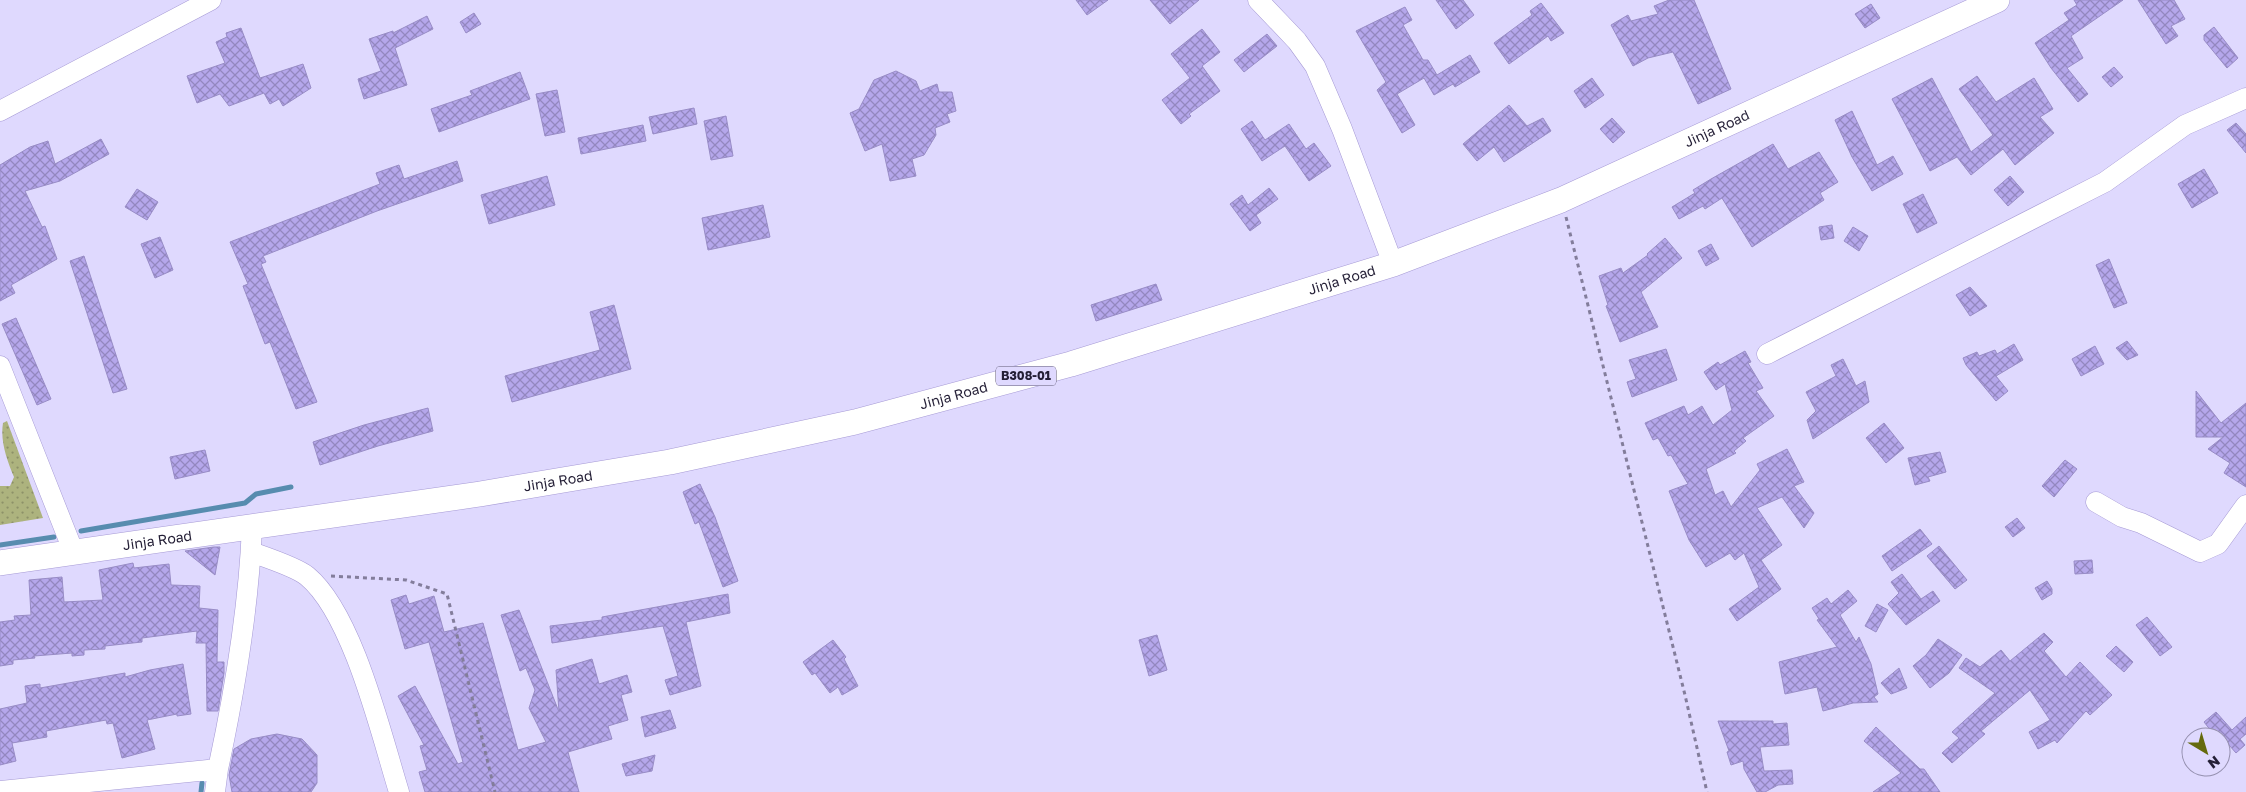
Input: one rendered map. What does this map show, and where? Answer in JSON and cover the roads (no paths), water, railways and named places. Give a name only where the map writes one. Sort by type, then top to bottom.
[{"type":"main road","name":"Jinja Road","points":[[0,563],[480,494],[661,464],[855,422],[1071,364],[1394,264],[1561,200],[1997,0]]},
{"type":"street","points":[[1258,0],[1297,41],[1315,66],[1342,129],[1394,264]]},
{"type":"street","points":[[0,111],[202,2]]},
{"type":"street","points":[[1767,354],[2106,182],[2185,126],[2246,98]]},
{"type":"street","points":[[0,366],[74,553]]},
{"type":"street","points":[[2096,502],[2122,517],[2141,523],[2200,552],[2218,544],[2246,505]]},
{"type":"street","points":[[215,792],[231,709],[251,552],[252,526]]},
{"type":"street","points":[[251,552],[306,575],[335,609],[351,646],[399,792]]},
{"type":"street","points":[[0,791],[218,769]]},
{"type":"waterway","points":[[81,531],[245,503],[256,494],[291,487]]},
{"type":"waterway","points":[[0,545],[54,537]]},
{"type":"waterway","points":[[201,792],[202,783]]}]
